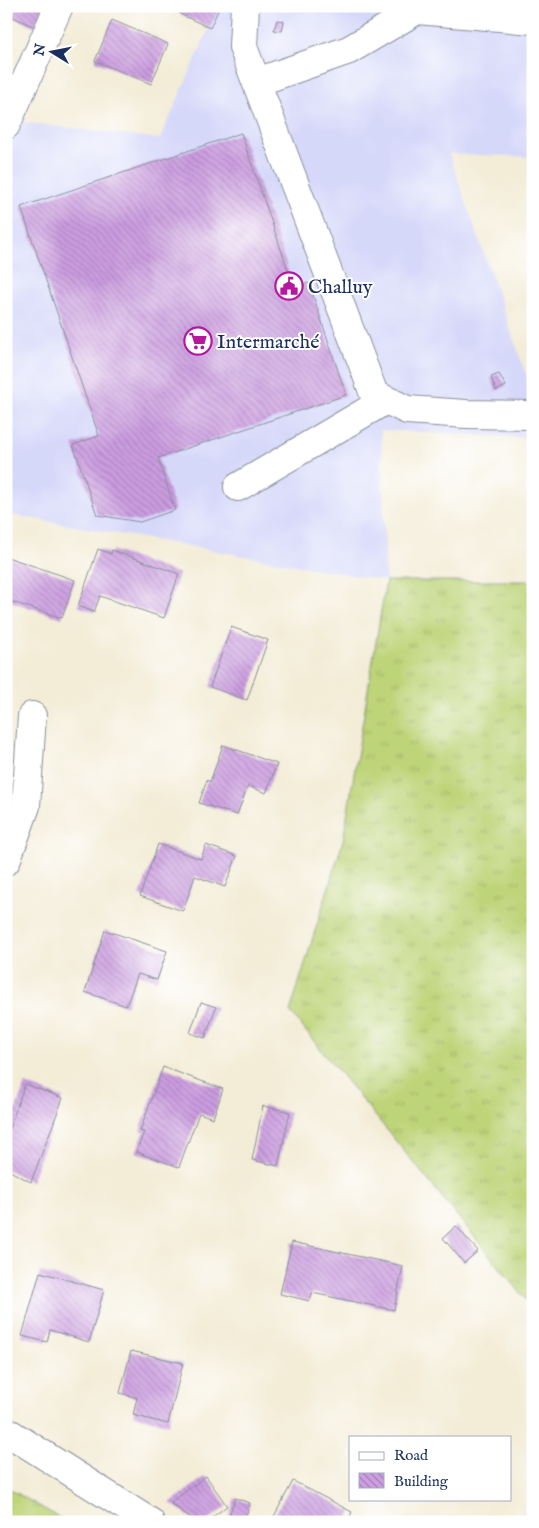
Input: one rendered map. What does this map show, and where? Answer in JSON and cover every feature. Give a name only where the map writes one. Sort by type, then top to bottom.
[{"type":"street","points":[[6,125],[59,6]]},
{"type":"street","points":[[245,6],[243,47],[374,394],[407,410],[466,414],[533,415]]},
{"type":"street","points":[[257,82],[349,50],[416,8],[533,20]]},
{"type":"street","points":[[238,487],[386,400]]},
{"type":"street","points":[[6,862],[26,806],[32,716]]},
{"type":"street","points":[[6,1431],[150,1522]]},
{"type":"shaded area","points":[[219,6],[533,6],[533,157],[449,154],[533,394],[533,438],[381,430],[386,581],[6,514],[6,154],[20,122],[160,139]]},
{"type":"green space","points":[[386,581],[533,581],[533,1299],[528,1302],[290,1012],[343,841]]},
{"type":"green space","points":[[6,1487],[67,1522],[6,1522]]},
{"type":"building","points":[[6,6],[44,6],[35,27],[6,14]]},
{"type":"building","points":[[183,6],[220,6],[210,28],[180,14]]},
{"type":"building","points":[[112,20],[168,44],[151,84],[95,61]]},
{"type":"building","points":[[277,20],[284,21],[282,31],[274,30]]},
{"type":"building","name":"Intermarché","points":[[241,133],[294,287],[309,283],[346,395],[158,458],[175,510],[140,522],[97,515],[73,445],[99,436],[21,207]]},
{"type":"building","points":[[499,374],[506,386],[496,391],[491,377]]},
{"type":"building","points":[[98,549],[111,554],[112,550],[179,574],[164,618],[100,596],[94,612],[78,606]]},
{"type":"building","points":[[7,557],[75,580],[62,618],[6,600]]},
{"type":"building","points":[[231,627],[268,640],[247,700],[210,687]]},
{"type":"building","points":[[223,745],[277,764],[266,793],[248,786],[237,815],[199,803],[207,780],[210,782]]},
{"type":"building","points":[[158,844],[201,859],[206,845],[237,856],[225,887],[195,876],[183,911],[140,896]]},
{"type":"building","points":[[105,930],[167,951],[157,980],[138,974],[126,1006],[85,992]]},
{"type":"building","points":[[201,1002],[216,1007],[205,1038],[190,1033]]},
{"type":"building","points":[[163,1067],[223,1089],[213,1118],[199,1113],[179,1167],[136,1152],[144,1132],[140,1131]]},
{"type":"building","points":[[25,1084],[63,1098],[31,1182],[6,1169],[6,1137]]},
{"type":"building","points":[[263,1106],[290,1112],[278,1166],[252,1160]]},
{"type":"building","points":[[456,1226],[478,1251],[464,1263],[443,1238]]},
{"type":"building","points":[[292,1242],[403,1266],[394,1310],[312,1293],[310,1301],[280,1294]]},
{"type":"building","points":[[40,1272],[104,1290],[89,1342],[50,1330],[47,1342],[22,1336]]},
{"type":"building","points":[[131,1351],[183,1363],[168,1424],[133,1415],[137,1398],[120,1393]]},
{"type":"building","points":[[206,1476],[227,1506],[206,1522],[197,1522],[170,1503]]},
{"type":"building","points":[[293,1481],[352,1512],[347,1522],[271,1522]]},
{"type":"building","points":[[235,1498],[250,1503],[244,1522],[227,1522]]},
{"type":"place","name":"Challuy","points":[[289,286]]},
{"type":"place","name":"Intermarché","points":[[198,341]]}]
